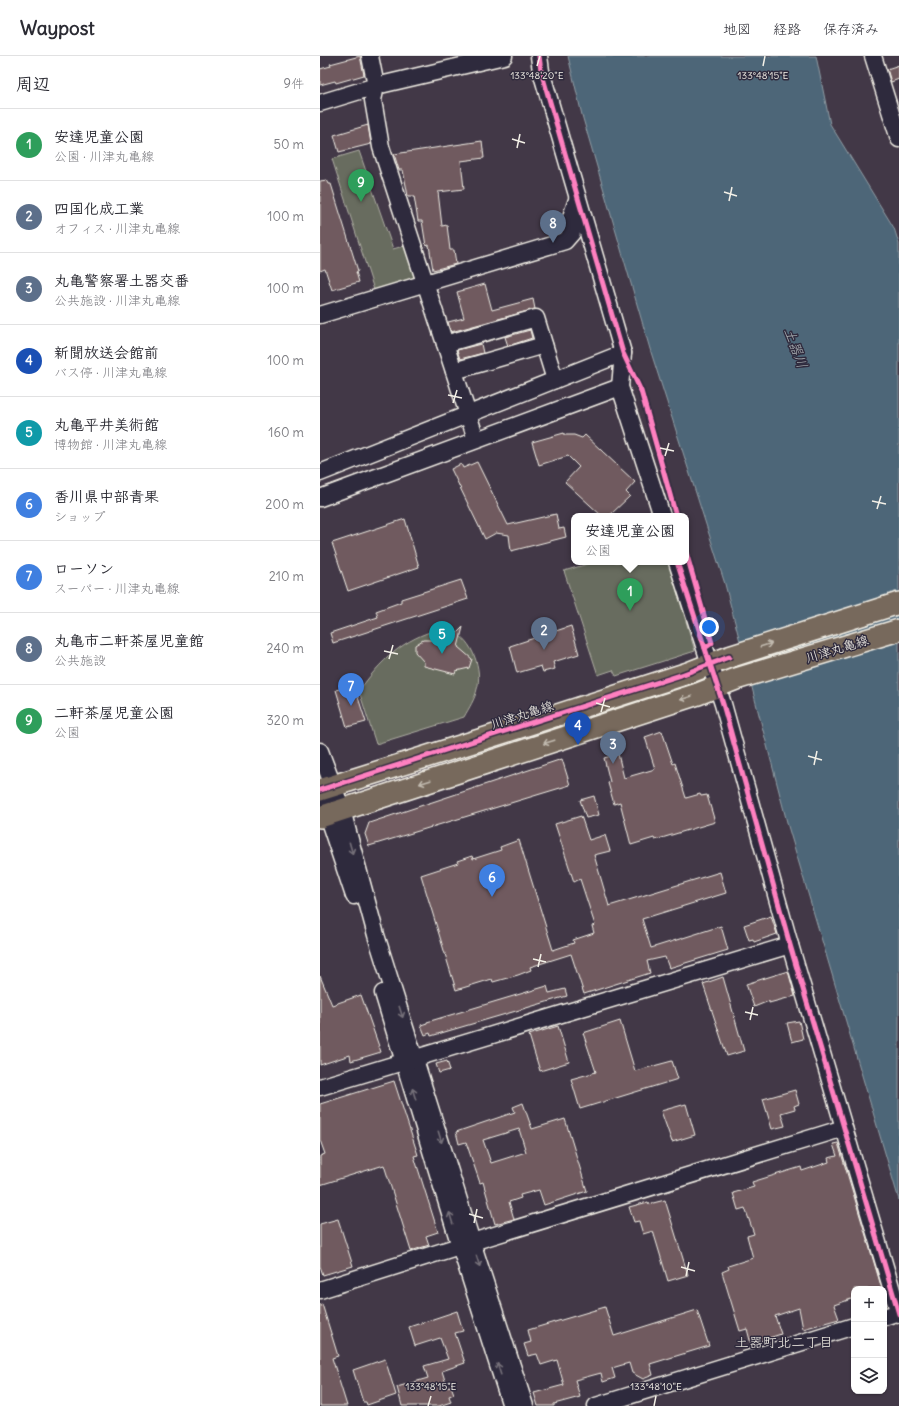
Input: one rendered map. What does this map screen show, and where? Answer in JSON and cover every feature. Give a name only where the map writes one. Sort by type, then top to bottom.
[{"type":"main road","name":"川津丸亀線","points":[[324,790],[681,675],[728,657],[899,603]]},
{"type":"main road","name":"川津丸亀線","points":[[330,814],[726,683],[899,630]]},
{"type":"street","points":[[370,56],[376,86],[373,100],[381,147],[476,439]]},
{"type":"street","points":[[320,103],[376,86],[504,56]]},
{"type":"street","points":[[539,56],[541,71],[623,353],[620,387],[661,513]]},
{"type":"street","points":[[873,56],[899,138]]},
{"type":"street","points":[[320,315],[565,241],[572,233],[570,217],[578,200]]},
{"type":"street","points":[[445,344],[536,318],[555,380]]},
{"type":"street","points":[[454,371],[544,345]]},
{"type":"street","points":[[320,473],[623,353]]},
{"type":"street","points":[[321,496],[620,387]]},
{"type":"street","points":[[414,436],[422,460]]},
{"type":"street","points":[[678,565],[709,664],[726,683],[790,945],[899,1313],[887,1315]]},
{"type":"street","points":[[320,751],[324,790],[330,814],[376,935],[410,1060],[466,1244],[511,1406]]},
{"type":"street","points":[[320,1087],[790,945]]},
{"type":"street","points":[[320,1290],[844,1128]]},
{"type":"street","points":[[466,1244],[525,1406]]},
{"type":"street","points":[[596,1406],[851,1327]]},
{"type":"green space","points":[[359,151],[393,249],[407,245],[416,280],[375,293],[332,159]]},
{"type":"green space","points":[[584,565],[669,565],[695,651],[616,676],[613,670],[598,675],[564,571]]},
{"type":"green space","points":[[440,629],[451,631],[460,636],[471,648],[477,664],[478,681],[476,693],[470,707],[464,717],[376,744],[359,691],[375,670],[394,652],[415,638]]},
{"type":"water","name":"土器川","points":[[568,56],[816,56],[830,124],[894,228],[899,244],[899,1200],[788,826],[725,584],[650,349],[582,115]]},
{"type":"building","points":[[360,56],[364,75],[336,83],[335,81],[320,85],[320,69],[331,66],[330,64]]},
{"type":"building","points":[[899,65],[899,79],[891,82],[887,69]]},
{"type":"building","points":[[368,125],[371,144],[339,152],[334,135]]},
{"type":"building","points":[[482,141],[484,158],[461,161],[464,189],[438,192],[442,226],[447,225],[450,250],[454,250],[456,264],[433,270],[429,245],[426,246],[422,221],[418,221],[414,196],[408,196],[403,170],[399,170],[394,154]]},
{"type":"building","points":[[327,180],[329,184],[331,184],[358,271],[356,272],[359,282],[332,290],[325,269],[320,271],[320,181]]},
{"type":"building","points":[[485,284],[492,310],[533,299],[535,309],[451,332],[448,322],[464,318],[457,292]]},
{"type":"building","points":[[530,330],[532,338],[508,346],[505,337]]},
{"type":"building","points":[[481,344],[483,353],[460,359],[457,350]]},
{"type":"building","points":[[564,433],[564,435],[574,435],[582,438],[585,435],[635,482],[626,492],[630,496],[612,513],[599,513],[565,482],[579,467],[568,456],[539,465],[532,442]]},
{"type":"building","points":[[477,462],[508,525],[556,514],[559,529],[564,528],[566,537],[511,551],[509,535],[496,533],[485,539],[451,469],[461,464],[463,468]]},
{"type":"building","points":[[405,519],[419,567],[348,591],[332,543]]},
{"type":"building","points":[[461,580],[468,599],[333,643],[330,633],[378,617],[376,611],[401,602],[401,599]]},
{"type":"building","points":[[571,626],[579,654],[553,662],[555,669],[543,672],[541,666],[517,673],[510,646]]},
{"type":"building","points":[[438,627],[445,635],[453,637],[463,627],[458,647],[472,659],[469,668],[456,671],[455,674],[424,666],[424,662],[415,652],[415,645],[423,640],[436,640]]},
{"type":"building","points":[[354,685],[366,722],[347,727],[336,690]]},
{"type":"building","points":[[662,731],[673,764],[675,763],[686,798],[700,794],[701,796],[707,795],[715,822],[655,840],[654,838],[631,845],[620,802],[614,804],[608,783],[610,782],[604,758],[618,754],[624,778],[655,769],[645,737]]},
{"type":"building","points":[[562,759],[570,785],[369,846],[365,834],[369,823]]},
{"type":"building","points":[[594,796],[599,815],[586,818],[580,800]]},
{"type":"building","points":[[581,816],[589,840],[605,835],[610,851],[594,855],[609,906],[720,872],[726,893],[642,919],[651,948],[721,926],[728,950],[669,968],[665,957],[647,961],[650,973],[584,994],[571,954],[530,967],[531,970],[518,975],[493,982],[492,979],[456,990],[421,875],[458,863],[457,861],[472,856],[473,859],[501,850],[500,847],[519,840],[553,950],[574,943],[573,940],[594,933],[592,926],[595,925],[580,879],[574,882],[555,824]]},
{"type":"building","points":[[771,916],[777,934],[754,942],[753,939],[749,940],[744,925]]},
{"type":"building","points":[[788,971],[795,996],[769,1003],[769,1001],[754,1007],[746,984]]},
{"type":"building","points":[[320,976],[332,1005],[361,995],[381,1052],[351,1061],[350,1055],[320,1065]]},
{"type":"building","points":[[723,977],[744,1051],[727,1056],[703,984]]},
{"type":"building","points":[[547,986],[549,993],[565,989],[567,996],[431,1036],[430,1033],[425,1035],[421,1025],[427,1022]]},
{"type":"building","points":[[620,1021],[635,1071],[672,1061],[678,1079],[580,1109],[571,1079],[596,1072],[583,1033]]},
{"type":"building","points":[[799,1021],[803,1039],[792,1042],[787,1023]]},
{"type":"building","points":[[558,1026],[569,1062],[540,1071],[529,1035]]},
{"type":"building","points":[[447,1061],[450,1070],[439,1073],[436,1064]]},
{"type":"building","points":[[394,1081],[418,1155],[414,1156],[438,1232],[426,1236],[429,1245],[411,1251],[384,1165],[320,1185],[320,1156],[325,1154],[320,1140],[320,1104]]},
{"type":"building","points":[[795,1090],[799,1104],[794,1106],[795,1109],[781,1113],[785,1126],[772,1129],[763,1099]]},
{"type":"building","points":[[523,1103],[532,1129],[565,1119],[587,1191],[544,1205],[539,1190],[520,1195],[521,1198],[509,1202],[514,1219],[495,1224],[483,1182],[480,1183],[466,1142],[459,1144],[456,1132],[515,1112],[513,1107]],"holes":[[[519,1129],[526,1152],[491,1163],[483,1140]]]},
{"type":"building","points":[[686,1104],[695,1135],[672,1142],[661,1111]]},
{"type":"building","points":[[838,1143],[881,1286],[851,1286],[851,1299],[834,1305],[839,1319],[803,1329],[799,1308],[775,1316],[781,1334],[751,1344],[747,1329],[740,1331],[722,1272],[729,1269],[728,1266],[753,1258],[747,1236],[754,1234],[745,1208],[738,1210],[733,1193],[754,1187],[752,1182],[801,1167],[802,1171],[829,1162],[828,1158],[837,1156],[833,1144]]},
{"type":"building","points":[[665,1200],[688,1275],[668,1281],[653,1231],[643,1234],[639,1221],[634,1222],[629,1207],[648,1202],[649,1204]]},
{"type":"building","points":[[338,1219],[353,1266],[323,1275],[320,1266],[320,1224]]},
{"type":"building","points":[[322,1304],[338,1356],[332,1358],[347,1406],[320,1406],[320,1305]]},
{"type":"building","points":[[605,1307],[614,1336],[697,1310],[709,1346],[650,1364],[653,1375],[643,1379],[632,1373],[629,1363],[612,1368],[615,1378],[603,1382],[601,1373],[575,1380],[580,1397],[554,1404],[554,1406],[538,1406],[534,1393],[564,1385],[557,1360],[541,1365],[537,1354],[528,1356],[524,1344],[531,1342],[528,1330]]},
{"type":"building","points":[[457,1311],[463,1331],[455,1333],[465,1363],[442,1371],[447,1387],[451,1386],[454,1394],[449,1396],[451,1402],[439,1406],[402,1406],[397,1387],[428,1378],[424,1366],[448,1359],[440,1338],[415,1346],[409,1327]]},
{"type":"building","points":[[385,1359],[396,1395],[367,1405],[366,1402],[363,1402],[353,1370]]},
{"type":"cycle path","points":[[539,56],[541,71],[623,353],[641,391],[675,513]]},
{"type":"cycle path","points":[[689,562],[712,643],[705,648]]},
{"type":"cycle path","points":[[678,565],[723,704],[790,945],[899,1314]]},
{"type":"cycle path","points":[[320,790],[681,675],[729,657]]},
{"type":"place","name":"二軒茶屋児童公園","points":[[361,202]]},
{"type":"place","name":"丸亀市二軒茶屋児童館","points":[[553,243]]},
{"type":"place","name":"安達児童公園","points":[[630,611]]},
{"type":"place","name":"四国化成工業","points":[[544,650]]},
{"type":"place","name":"丸亀平井美術館","points":[[442,654]]},
{"type":"place","name":"ローソン","points":[[351,706]]},
{"type":"place","name":"新聞放送会館前","points":[[578,745]]},
{"type":"place","name":"丸亀警察署土器交番","points":[[613,764]]},
{"type":"place","name":"香川県中部青果","points":[[492,897]]},
{"type":"district","name":"土器町北二丁目","points":[[784,1342]]}]
